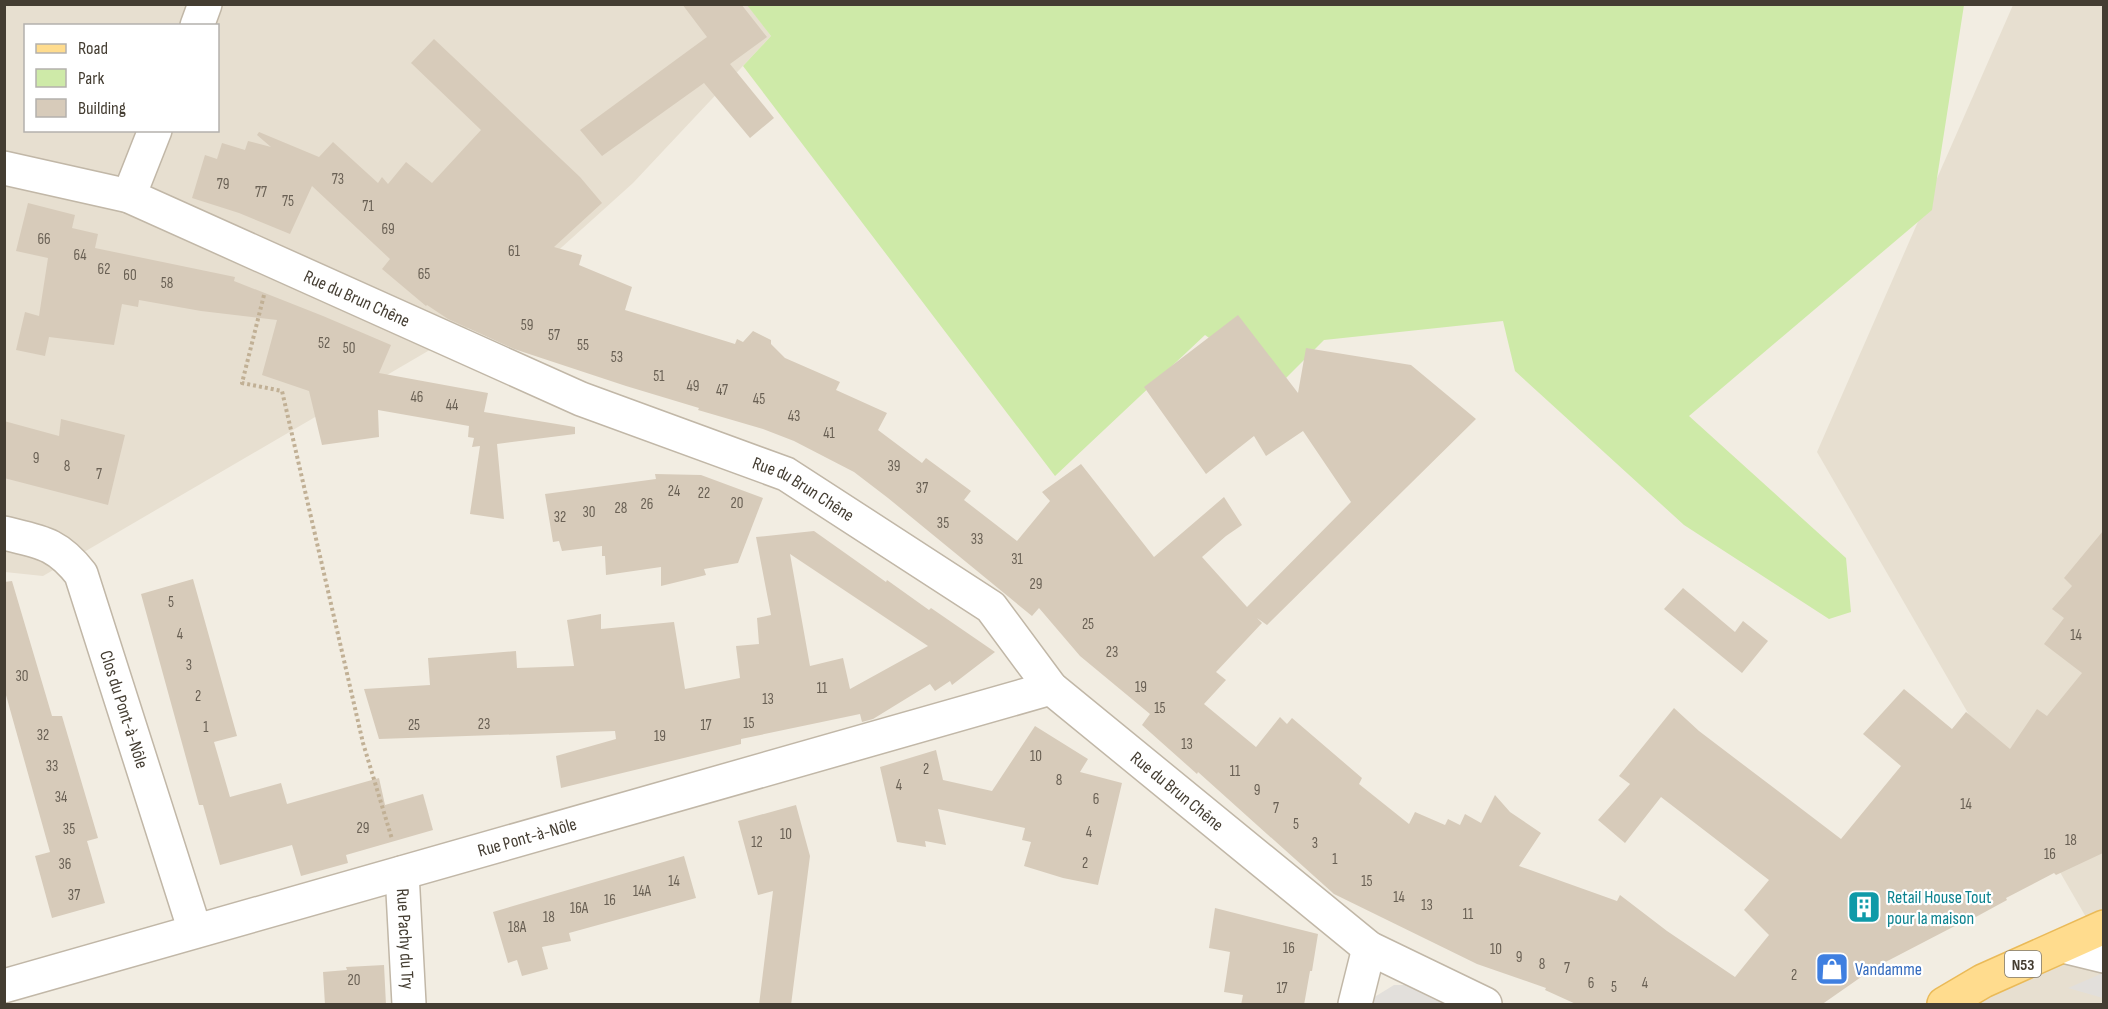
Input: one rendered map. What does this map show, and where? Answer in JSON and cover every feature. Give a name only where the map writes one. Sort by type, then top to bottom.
[{"type":"main road","name":"N53","points":[[1944,1005],[1983,981],[2103,927]]},
{"type":"street","points":[[198,24],[205,4]]},
{"type":"street","points":[[129,195],[154,132]]},
{"type":"street","name":"Rue du Brun Chêne","points":[[4,168],[129,195],[581,399],[786,474],[991,607],[1051,688],[1369,948],[1485,1005]]},
{"type":"street","name":"Clos du Pont-à-Nôle","points":[[4,533],[49,545],[68,557],[81,574],[195,931]]},
{"type":"street","name":"Rue Pont-à-Nôle","points":[[4,986],[1051,688]]},
{"type":"street","name":"Rue Pachy du Try","points":[[402,873],[409,1005]]},
{"type":"street","points":[[2063,946],[2103,956]]},
{"type":"street","points":[[1355,1005],[1369,948]]},
{"type":"path","points":[[272,259],[242,383],[282,392],[363,743],[402,873]]},
{"type":"shaded area","points":[[747,4],[771,36],[633,183],[481,320],[43,576],[5,572],[5,5]]},
{"type":"shaded area","points":[[2013,5],[2103,5],[2103,928],[2094,931],[1817,452]]},
{"type":"shaded area","points":[[2103,930],[2103,1004],[1978,1004]]},
{"type":"shaded area","points":[[2103,973],[2103,998],[2068,988]]},
{"type":"shaded area","points":[[1394,985],[1428,985],[1465,1004],[1368,1004],[1368,1001]]},
{"type":"green space","points":[[747,5],[1964,5],[1932,210],[1689,416],[1846,558],[1851,612],[1829,619],[1684,525],[1515,371],[1503,321],[1324,340],[1277,387],[1205,335],[1055,476],[743,66],[771,36]]},
{"type":"building","points":[[682,4],[741,4],[767,37],[730,64],[774,118],[750,138],[704,83],[602,156],[580,130],[707,37]]},
{"type":"building","points":[[434,39],[580,177],[602,203],[554,247],[582,255],[579,265],[632,287],[625,310],[735,344],[737,339],[743,342],[753,331],[771,340],[771,344],[785,358],[840,382],[836,390],[887,413],[878,430],[922,463],[926,458],[971,491],[964,500],[1017,541],[1050,501],[1042,492],[1081,464],[1154,557],[1224,497],[1242,525],[1202,557],[1247,607],[1351,502],[1303,431],[1266,456],[1254,436],[1206,474],[1144,387],[1238,315],[1298,393],[1306,348],[1411,365],[1476,419],[1267,625],[1257,618],[1262,623],[1216,672],[1226,680],[1204,704],[1256,747],[1280,717],[1287,724],[1292,718],[1362,778],[1359,784],[1409,824],[1415,812],[1445,825],[1448,819],[1460,825],[1465,814],[1481,823],[1495,795],[1510,812],[1541,833],[1519,866],[1617,901],[1620,895],[1667,931],[1735,977],[1769,935],[1744,910],[1769,880],[1661,797],[1625,843],[1598,820],[1630,784],[1619,776],[1674,708],[1699,731],[1841,839],[1901,766],[1863,734],[1904,689],[1952,729],[1966,712],[2010,749],[2037,709],[2047,716],[2082,673],[2044,644],[2064,618],[2052,609],[2072,586],[2064,578],[2103,531],[2103,853],[2056,875],[2054,873],[1974,918],[1974,916],[1874,968],[1821,1005],[1578,1005],[1545,990],[1546,988],[1477,964],[1334,894],[1142,725],[1150,714],[1080,656],[1039,608],[1032,616],[854,472],[794,441],[763,429],[514,349],[448,319],[426,306],[382,269],[390,259],[312,186],[290,234],[239,213],[192,198],[205,155],[217,159],[222,143],[245,150],[248,141],[271,147],[257,135],[259,132],[319,157],[333,142],[378,183],[382,177],[388,184],[406,162],[432,183],[481,130],[411,63]]},
{"type":"building","points":[[28,203],[75,215],[72,228],[98,234],[95,248],[235,277],[234,281],[391,345],[379,373],[488,393],[484,412],[575,427],[575,434],[497,444],[504,519],[470,514],[480,446],[472,447],[474,438],[468,437],[469,426],[378,410],[379,437],[322,445],[309,391],[262,375],[277,320],[201,311],[139,300],[138,307],[122,304],[114,345],[49,337],[45,356],[16,350],[25,312],[39,316],[48,258],[16,251]]},
{"type":"building","points":[[61,419],[125,435],[108,505],[4,478],[4,421],[59,436]]},
{"type":"building","points":[[655,474],[701,475],[763,498],[738,563],[704,569],[706,575],[661,586],[661,567],[606,575],[602,546],[562,551],[559,541],[553,542],[545,494],[656,479]]},
{"type":"building","points":[[814,531],[886,582],[887,580],[929,610],[931,608],[995,652],[952,685],[950,681],[935,691],[930,684],[873,719],[862,722],[860,714],[741,739],[741,744],[561,788],[556,756],[616,739],[615,731],[379,739],[364,689],[430,685],[428,658],[516,651],[517,668],[574,666],[567,620],[601,614],[601,629],[674,622],[685,689],[740,678],[736,646],[759,644],[757,618],[771,615],[756,537]],"holes":[[[790,554],[928,646],[850,689],[843,658],[810,666]]]},
{"type":"building","points":[[193,579],[237,736],[214,742],[230,797],[281,783],[287,804],[379,778],[385,805],[423,794],[433,830],[346,855],[348,863],[301,876],[292,845],[220,865],[203,805],[199,805],[141,594]]},
{"type":"building","points":[[12,581],[52,716],[62,716],[98,838],[87,841],[105,903],[52,918],[35,856],[50,852],[4,688],[4,582]]},
{"type":"building","points":[[1683,588],[1735,632],[1743,621],[1768,641],[1742,673],[1664,609]]},
{"type":"building","points":[[1035,726],[1088,759],[1080,772],[1122,783],[1098,885],[1063,878],[1024,866],[1031,842],[1022,840],[1025,828],[938,809],[946,845],[925,841],[926,847],[897,842],[880,767],[936,750],[943,780],[992,791]]},
{"type":"building","points":[[796,805],[810,856],[791,1005],[759,1005],[773,891],[758,895],[738,821]]},
{"type":"building","points":[[684,856],[696,898],[569,933],[571,941],[542,947],[548,969],[522,976],[517,960],[508,963],[493,912]]},
{"type":"building","points":[[1215,908],[1318,934],[1304,1005],[1241,1005],[1243,995],[1224,992],[1230,952],[1209,948]]},
{"type":"building","points":[[384,965],[386,1005],[325,1005],[323,972],[347,970],[346,967]]},
{"type":"place","name":"Retail House Tout pour la maison","points":[[1864,907]]},
{"type":"place","name":"Vandamme","points":[[1832,969]]}]
